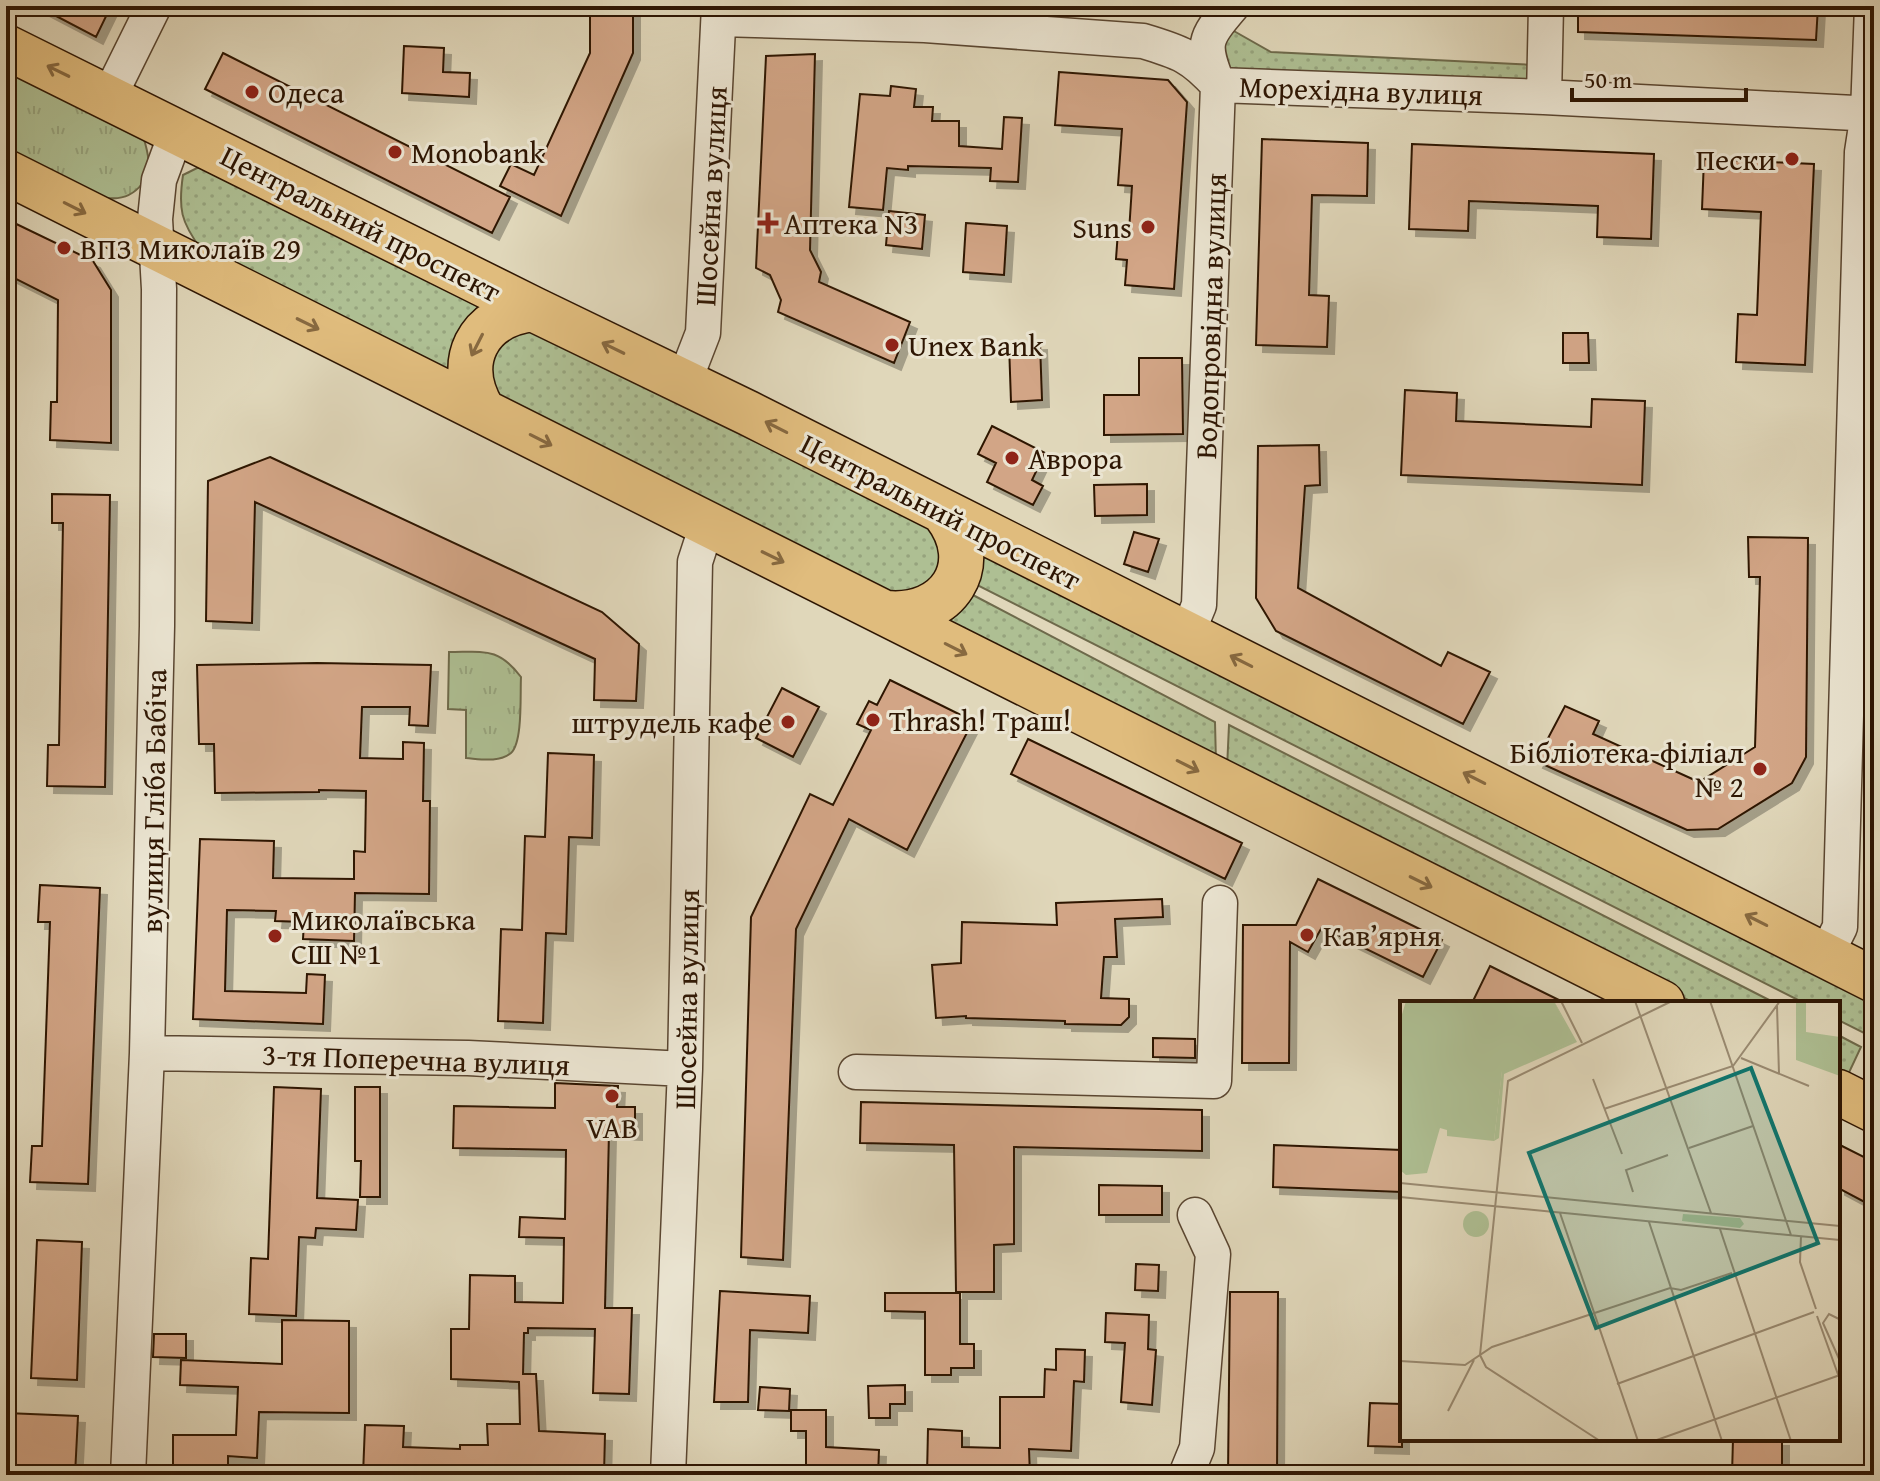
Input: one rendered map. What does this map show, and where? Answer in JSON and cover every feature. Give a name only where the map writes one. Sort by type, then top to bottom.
[{"type":"main road","name":"Центральний проспект","points":[[6,47],[684,382],[1874,980]]},
{"type":"main road","points":[[6,172],[1658,1001]]},
{"type":"main road","points":[[483,411],[473,395],[469,377],[470,359],[477,342],[500,318],[516,311],[533,309]]},
{"type":"main road","points":[[886,613],[902,615],[928,609],[956,581],[961,566],[959,538],[945,514]]},
{"type":"main road","points":[[1840,1093],[1874,1110]]},
{"type":"street","points":[[109,97],[154,6]]},
{"type":"street","name":"Водопровідна вулиця","points":[[1187,634],[1199,605],[1218,85],[1206,54],[1210,32],[1232,6]]},
{"type":"street","points":[[1544,97],[1546,6]]},
{"type":"street","points":[[1826,955],[1840,927],[1862,152],[1871,114],[1872,6]]},
{"type":"street","name":"Морехідна вулиця","points":[[719,12],[1143,41],[1175,50],[1197,61],[1218,85],[1544,97],[1871,114]]},
{"type":"street","name":"Шосейна вулиця","points":[[684,382],[703,333],[719,12]]},
{"type":"street","name":"вулиця Гліба Бабіча","points":[[128,1475],[147,1053],[159,484],[155,219],[159,180],[177,131]]},
{"type":"street","name":"Шосейна вулиця","points":[[668,1475],[685,1069],[695,562],[707,525]]},
{"type":"street","points":[[856,1072],[1214,1081],[1220,903]]},
{"type":"street","name":"3-тя Поперечна вулиця","points":[[147,1053],[468,1058],[685,1069]]},
{"type":"street","points":[[1186,1475],[1197,1448],[1213,1254],[1195,1215]]},
{"type":"green space","points":[[1225,26],[1271,52],[1535,65],[1533,83],[1223,70]]},
{"type":"green space","points":[[6,62],[143,136],[148,167],[142,184],[133,193],[122,197],[100,196],[6,151]]},
{"type":"green space","points":[[197,168],[214,168],[483,302],[464,327],[448,377],[201,249],[185,223],[181,206],[183,175]]},
{"type":"green space","points":[[533,329],[924,522],[941,546],[939,574],[899,600],[504,405],[492,388],[488,360],[505,336]]},
{"type":"green space","points":[[979,549],[1874,999],[1874,1024],[1868,1035],[1840,1021],[1840,1001],[1800,1001],[975,584]]},
{"type":"green space","points":[[971,594],[1215,722],[1216,763],[944,626]]},
{"type":"green space","points":[[449,652],[490,653],[505,660],[521,677],[517,739],[515,747],[506,756],[489,760],[466,758],[466,710],[448,709]]},
{"type":"green space","points":[[1229,725],[1771,1001],[1690,1001],[1227,769]]},
{"type":"green space","points":[[1840,1036],[1861,1047],[1846,1079],[1840,1076]]},
{"type":"building","points":[[37,6],[111,6],[96,37]]},
{"type":"building","points":[[590,6],[633,6],[633,53],[561,216],[500,186],[511,164],[534,175],[590,53]]},
{"type":"building","points":[[1578,6],[1818,6],[1816,40],[1578,32]]},
{"type":"building","points":[[404,46],[444,48],[443,72],[470,73],[469,97],[402,93]]},
{"type":"building","points":[[223,53],[510,197],[492,233],[205,89]]},
{"type":"building","points":[[815,54],[810,250],[821,272],[819,282],[910,322],[894,363],[778,312],[781,300],[770,275],[756,268],[766,56]]},
{"type":"building","points":[[1059,72],[1168,80],[1187,102],[1174,289],[1125,285],[1127,260],[1116,259],[1118,231],[1129,232],[1132,186],[1118,185],[1122,129],[1055,125]]},
{"type":"building","points":[[891,86],[916,89],[914,107],[933,107],[932,121],[959,121],[959,146],[1002,149],[1004,117],[1022,118],[1018,182],[990,181],[991,168],[887,168],[883,210],[849,207],[860,94],[890,96]]},
{"type":"building","points":[[1262,139],[1368,143],[1367,196],[1312,195],[1309,295],[1329,296],[1327,347],[1256,345]]},
{"type":"building","points":[[1412,144],[1654,154],[1651,239],[1597,237],[1598,206],[1469,201],[1468,231],[1409,229]]},
{"type":"building","points":[[1704,159],[1814,164],[1805,365],[1736,362],[1738,314],[1757,315],[1761,212],[1702,209]]},
{"type":"building","points":[[889,211],[925,215],[922,249],[886,245]]},
{"type":"building","points":[[6,219],[93,261],[111,290],[111,443],[50,440],[51,402],[57,402],[58,300],[6,274]]},
{"type":"building","points":[[966,223],[1007,226],[1004,275],[963,272]]},
{"type":"building","points":[[1563,333],[1588,333],[1589,363],[1563,363]]},
{"type":"building","points":[[1040,343],[1042,400],[1011,402],[1009,344]]},
{"type":"building","points":[[1139,358],[1182,358],[1183,434],[1104,435],[1104,395],[1139,395]]},
{"type":"building","points":[[1405,390],[1457,393],[1456,421],[1591,427],[1592,399],[1645,401],[1642,485],[1401,475]]},
{"type":"building","points":[[992,426],[1045,453],[1032,480],[1043,486],[1033,505],[987,482],[996,463],[978,454]]},
{"type":"building","points":[[1319,445],[1320,485],[1305,486],[1298,588],[1441,666],[1448,652],[1490,672],[1463,724],[1276,631],[1256,598],[1258,446]]},
{"type":"building","points":[[270,457],[602,612],[639,644],[636,701],[594,700],[595,659],[255,502],[252,623],[206,621],[208,481]]},
{"type":"building","points":[[1147,484],[1147,515],[1095,516],[1094,485]]},
{"type":"building","points":[[52,494],[110,495],[105,787],[47,786],[48,745],[59,745],[63,523],[52,523]]},
{"type":"building","points":[[1134,532],[1159,539],[1148,572],[1124,564]]},
{"type":"building","points":[[1748,537],[1808,538],[1806,757],[1792,783],[1718,829],[1687,830],[1536,761],[1565,706],[1599,721],[1593,734],[1699,782],[1755,747],[1760,577],[1749,577]]},
{"type":"building","points":[[197,665],[431,665],[428,726],[409,725],[410,707],[362,707],[360,758],[403,759],[403,742],[424,743],[423,801],[430,801],[429,894],[355,893],[354,941],[303,939],[304,922],[275,921],[276,911],[227,910],[225,991],[306,993],[307,974],[325,975],[323,1024],[193,1019],[200,839],[274,841],[273,878],[354,879],[354,851],[365,852],[366,791],[215,793],[214,744],[199,744]]},
{"type":"building","points":[[890,680],[973,721],[907,850],[849,819],[796,929],[783,1260],[741,1257],[751,917],[810,794],[833,805],[871,730],[857,724],[869,701],[877,705]]},
{"type":"building","name":"штрудель кафе","points":[[782,688],[819,707],[793,757],[756,738]]},
{"type":"building","points":[[1028,739],[1242,843],[1225,879],[1011,774]]},
{"type":"building","points":[[548,753],[594,755],[592,838],[569,837],[566,934],[546,933],[543,1023],[498,1021],[501,929],[522,930],[525,836],[545,837]]},
{"type":"building","points":[[1318,879],[1442,940],[1423,977],[1322,927],[1308,952],[1290,942],[1289,1063],[1242,1063],[1243,925],[1296,925]]},
{"type":"building","points":[[40,885],[100,888],[88,1184],[30,1182],[32,1146],[42,1146],[50,922],[38,922]]},
{"type":"building","points":[[1162,899],[1163,917],[1115,919],[1117,957],[1104,957],[1101,998],[1129,999],[1129,1017],[1121,1025],[966,1016],[936,1018],[932,965],[961,963],[962,922],[1057,925],[1056,903]]},
{"type":"building","points":[[1490,966],[1561,1001],[1473,1001]]},
{"type":"building","points":[[1153,1038],[1195,1039],[1195,1058],[1153,1057]]},
{"type":"building","points":[[555,1083],[618,1086],[617,1107],[635,1107],[635,1133],[609,1132],[605,1308],[632,1308],[629,1394],[593,1393],[595,1329],[528,1328],[528,1333],[524,1333],[523,1374],[536,1374],[539,1431],[605,1434],[604,1475],[363,1475],[365,1425],[404,1426],[403,1447],[460,1449],[460,1445],[488,1445],[487,1424],[520,1424],[519,1382],[451,1379],[451,1329],[469,1329],[470,1275],[515,1276],[515,1302],[563,1303],[564,1238],[519,1237],[520,1217],[565,1219],[566,1150],[453,1148],[454,1106],[555,1108]]},
{"type":"building","points":[[274,1087],[321,1089],[317,1198],[358,1200],[356,1230],[316,1228],[315,1238],[299,1237],[296,1316],[249,1314],[251,1258],[268,1259]]},
{"type":"building","points":[[355,1087],[380,1087],[380,1197],[360,1197],[361,1161],[355,1161]]},
{"type":"building","points":[[861,1102],[1202,1110],[1202,1151],[1014,1147],[1014,1244],[994,1245],[994,1292],[956,1292],[954,1145],[860,1143]]},
{"type":"building","points":[[1274,1145],[1400,1150],[1400,1192],[1273,1187]]},
{"type":"building","points":[[1840,1145],[1874,1162],[1874,1207],[1840,1189]]},
{"type":"building","points":[[1099,1185],[1162,1186],[1162,1215],[1099,1215]]},
{"type":"building","points":[[37,1240],[82,1242],[77,1380],[31,1378]]},
{"type":"building","points":[[1136,1264],[1159,1265],[1158,1291],[1135,1290]]},
{"type":"building","points":[[720,1291],[810,1296],[808,1333],[750,1330],[748,1402],[714,1402]]},
{"type":"building","points":[[1230,1292],[1278,1292],[1277,1475],[1228,1475]]},
{"type":"building","points":[[885,1293],[960,1293],[960,1344],[974,1344],[974,1368],[951,1368],[951,1375],[925,1375],[925,1312],[885,1311]]},
{"type":"building","points":[[1106,1313],[1149,1315],[1148,1349],[1156,1350],[1152,1405],[1121,1402],[1125,1343],[1105,1342]]},
{"type":"building","points":[[282,1320],[349,1321],[349,1413],[259,1412],[257,1458],[228,1456],[228,1466],[173,1466],[173,1435],[236,1435],[238,1387],[180,1385],[181,1360],[282,1364]]},
{"type":"building","points":[[154,1334],[186,1334],[186,1358],[153,1357]]},
{"type":"building","points":[[1056,1349],[1085,1350],[1084,1382],[1074,1381],[1071,1451],[1029,1449],[1030,1475],[1000,1475],[1000,1469],[961,1467],[961,1475],[927,1475],[928,1429],[962,1431],[962,1447],[1000,1448],[1000,1397],[1044,1397],[1045,1369],[1056,1370]]},
{"type":"building","points":[[905,1385],[905,1404],[890,1404],[890,1418],[869,1418],[868,1386]]},
{"type":"building","points":[[760,1387],[790,1389],[789,1411],[758,1410]]},
{"type":"building","points":[[1370,1403],[1400,1404],[1402,1447],[1368,1446]]},
{"type":"building","points":[[791,1410],[826,1410],[826,1447],[879,1450],[878,1475],[806,1475],[806,1431],[791,1431]]},
{"type":"building","points":[[6,1413],[78,1416],[75,1475],[6,1475]]},
{"type":"building","points":[[1733,1441],[1782,1441],[1782,1475],[1732,1475]]},
{"type":"place","name":"Одеса","points":[[252,92]]},
{"type":"place","name":"Monobank","points":[[395,152]]},
{"type":"place","name":"Пески","points":[[1792,159]]},
{"type":"place","name":"Аптека N3","points":[[768,223]]},
{"type":"place","name":"Suns","points":[[1148,227]]},
{"type":"place","name":"ВПЗ Миколаїв 29","points":[[64,248]]},
{"type":"place","name":"Unex Bank","points":[[892,345]]},
{"type":"place","name":"Аврора","points":[[1012,458]]},
{"type":"place","name":"Thrash! Траш!","points":[[873,720]]},
{"type":"place","name":"штрудель кафе","points":[[788,722]]},
{"type":"place","name":"Бібліотека-філіал № 2","points":[[1760,769]]},
{"type":"place","name":"Кав’ярня","points":[[1307,935]]},
{"type":"place","name":"Миколаївська СШ №1","points":[[275,936]]},
{"type":"place","name":"VAB","points":[[612,1096]]}]
